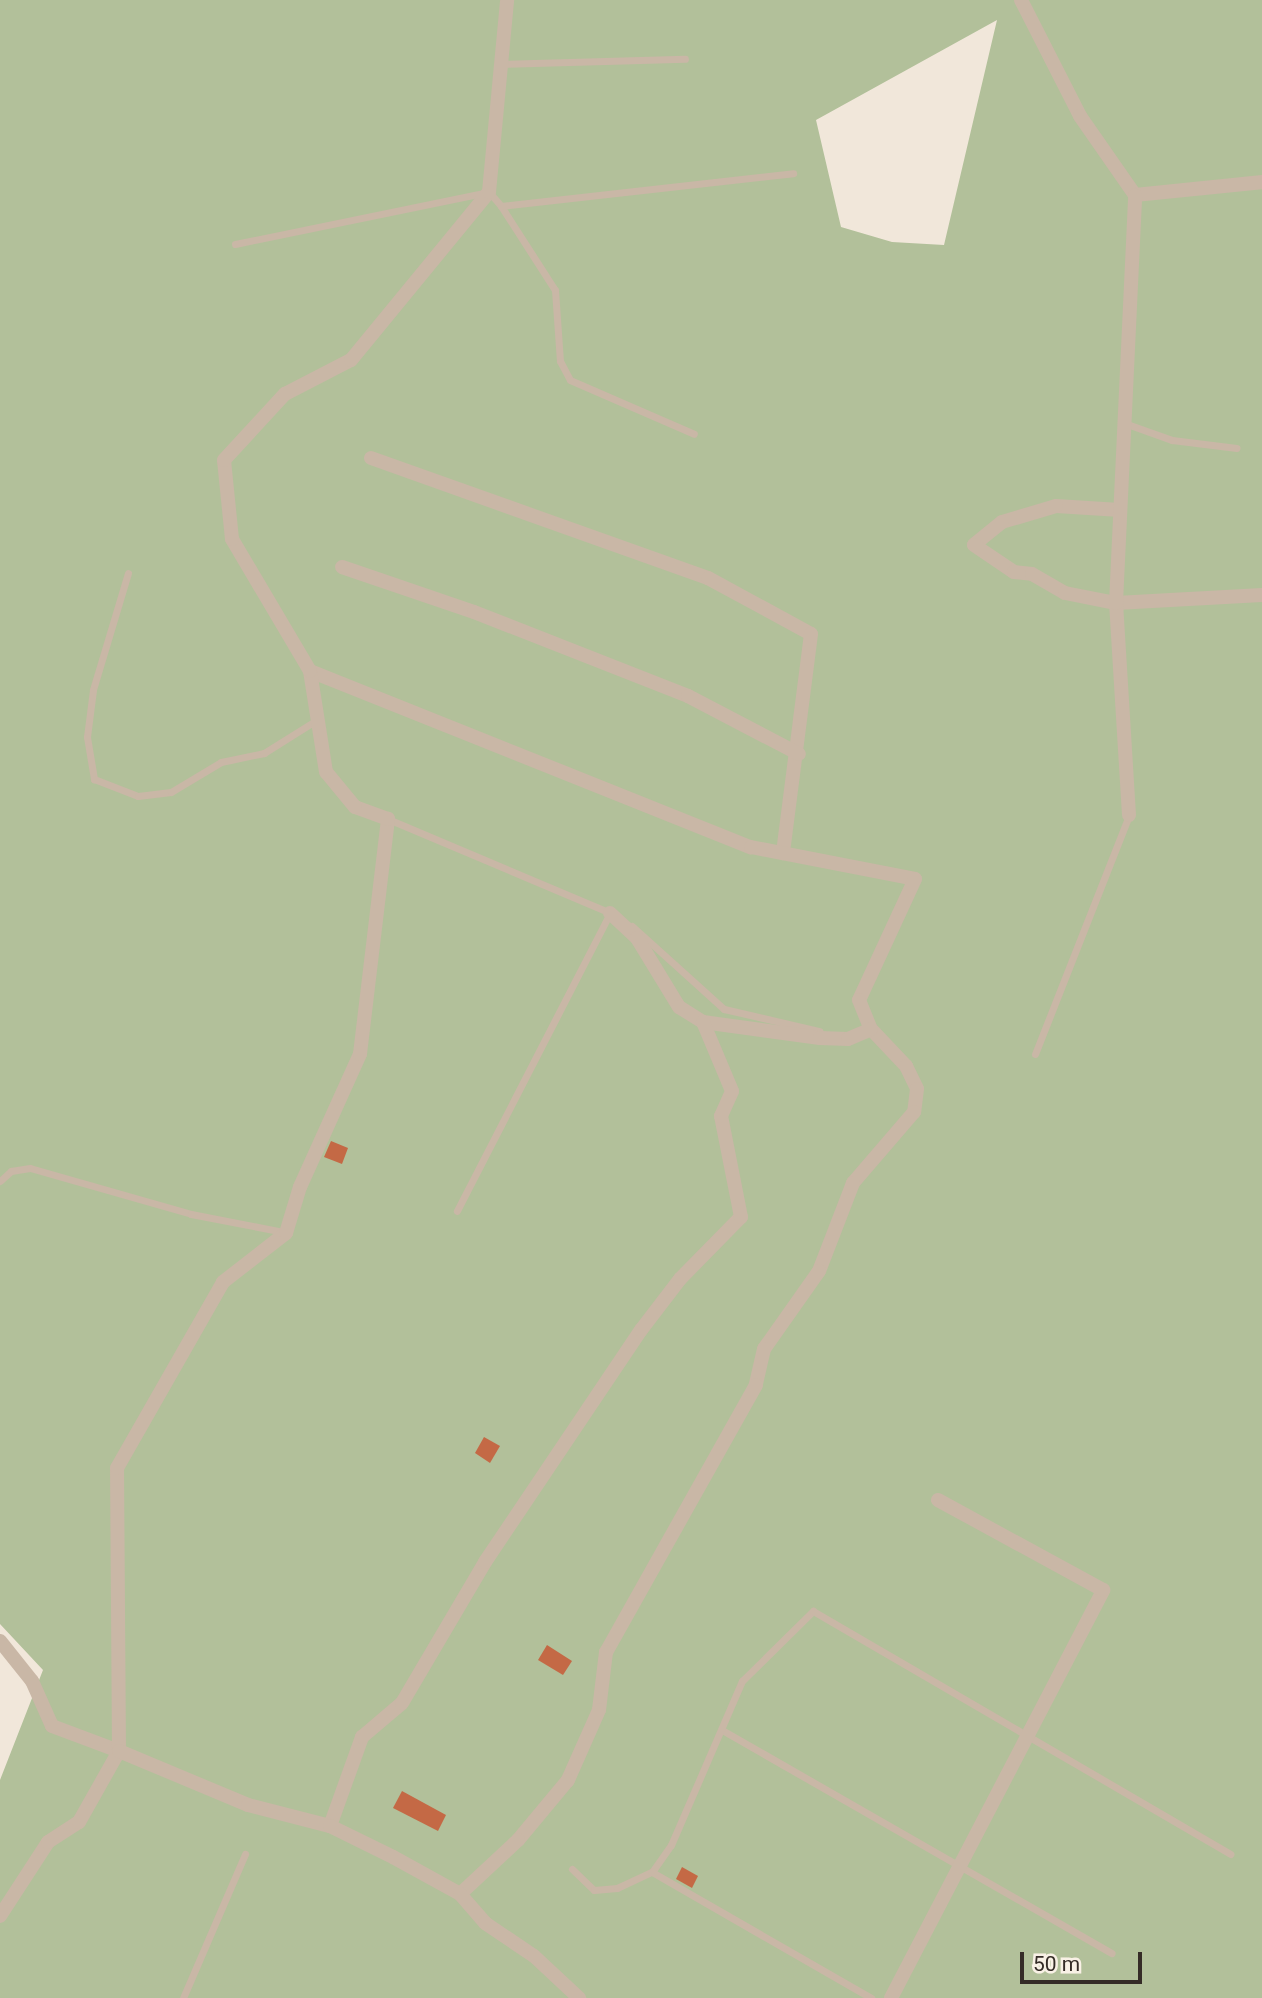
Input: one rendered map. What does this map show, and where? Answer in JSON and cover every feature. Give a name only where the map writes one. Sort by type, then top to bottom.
[{"type":"street","points":[[0,1916],[48,1842],[79,1822],[119,1751],[117,1468],[223,1282],[286,1233],[300,1187],[360,1054],[388,819],[355,807],[326,772],[315,721],[310,671],[232,538],[224,460],[285,394],[351,360],[489,192],[507,0]]},
{"type":"street","points":[[1021,0],[1080,116],[1135,195],[1127,424],[1116,603],[1129,815]]},
{"type":"street","points":[[1135,195],[1262,182]]},
{"type":"street","points":[[371,458],[708,578],[811,634],[799,754],[783,853]]},
{"type":"street","points":[[1120,510],[1056,506],[1002,522],[974,545],[1014,572],[1032,574],[1065,593],[1116,603],[1262,595]]},
{"type":"street","points":[[342,568],[474,611],[688,696],[799,754]]},
{"type":"street","points":[[310,671],[751,847],[915,879],[859,1000],[871,1029],[906,1066],[917,1089],[914,1112],[853,1183],[819,1271],[764,1349],[756,1385],[606,1652],[599,1710],[568,1780],[518,1840],[460,1894]]},
{"type":"street","points":[[610,913],[637,938],[679,1007],[703,1022],[820,1038],[848,1039],[871,1029]]},
{"type":"street","points":[[330,1826],[362,1737],[402,1703],[485,1562],[641,1330],[680,1279],[741,1217],[721,1116],[733,1091],[703,1022]]},
{"type":"street","points":[[891,1998],[961,1866],[1026,1731],[1103,1590],[938,1500]]},
{"type":"street","points":[[0,1641],[32,1681],[52,1726],[248,1805],[330,1826],[460,1894],[485,1923],[534,1956],[579,1998]]},
{"type":"lane","points":[[500,64],[685,60]]},
{"type":"lane","points":[[501,206],[793,173]]},
{"type":"lane","points":[[234,244],[489,192],[501,206],[555,290],[561,361],[570,380],[694,434]]},
{"type":"lane","points":[[1127,424],[1172,440],[1237,447]]},
{"type":"lane","points":[[128,573],[93,690],[87,737],[94,779],[138,796],[172,793],[221,762],[264,753],[315,721]]},
{"type":"lane","points":[[1035,1054],[1129,815]]},
{"type":"lane","points":[[388,819],[610,913],[663,949],[724,1009],[814,1030],[845,1034],[871,1029]]},
{"type":"lane","points":[[457,1211],[610,913]]},
{"type":"lane","points":[[0,1181],[11,1171],[30,1168],[191,1214],[286,1233]]},
{"type":"lane","points":[[572,1869],[594,1890],[617,1888],[652,1872],[671,1845],[742,1681],[813,1611],[1026,1731],[1230,1854]]},
{"type":"lane","points":[[722,1730],[1112,1953]]},
{"type":"lane","points":[[183,1998],[245,1854]]},
{"type":"lane","points":[[652,1872],[871,1998]]},
{"type":"green space","points":[[0,0],[1262,0],[1262,1998],[0,1998],[0,1780],[43,1670],[0,1624]],"holes":[[[997,20],[944,245],[892,242],[841,227],[816,120]]]},
{"type":"building","points":[[331,1141],[348,1148],[342,1164],[324,1157]]},
{"type":"building","points":[[484,1437],[500,1446],[490,1463],[475,1453]]},
{"type":"building","points":[[547,1645],[572,1661],[563,1675],[538,1660]]},
{"type":"building","points":[[402,1791],[446,1815],[438,1831],[393,1808]]},
{"type":"building","points":[[682,1867],[698,1876],[692,1888],[676,1879]]}]
